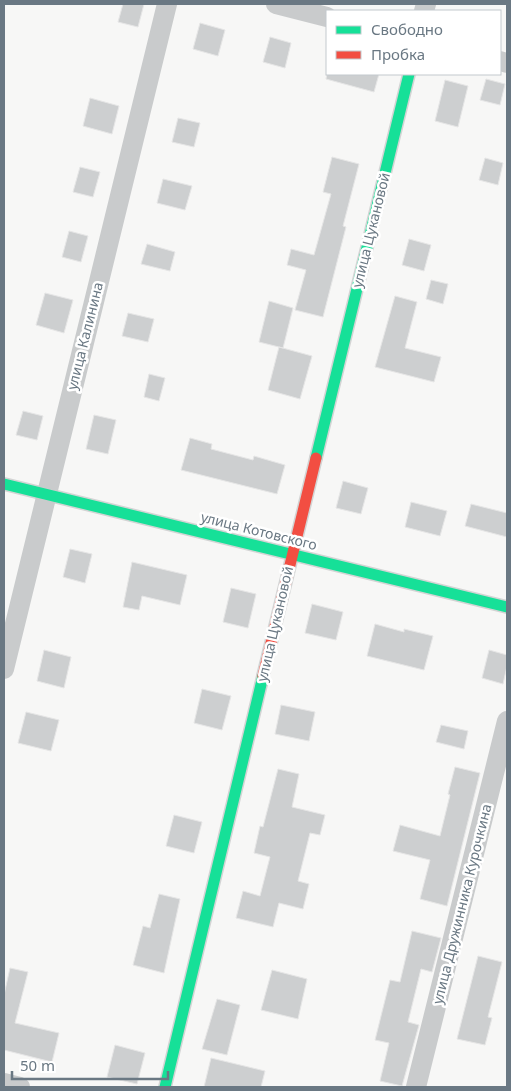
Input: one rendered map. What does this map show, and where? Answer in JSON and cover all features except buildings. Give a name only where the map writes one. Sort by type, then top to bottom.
[{"type":"street","name":"улица Калинина","points":[[4,669],[167,4]]},
{"type":"street","points":[[276,4],[326,17]]},
{"type":"street","name":"улица Цукановой","points":[[165,1087],[409,75]]},
{"type":"street","name":"улица Котовского","points":[[4,484],[507,607]]},
{"type":"street","name":"улица Дружинника Курочкина","points":[[416,1087],[507,721]]},
{"type":"street","points":[[4,1083],[20,1087]]},
{"type":"traffic: fast","points":[[316,458],[409,75]]},
{"type":"traffic: fast","points":[[4,484],[507,607]]},
{"type":"traffic: fast","points":[[165,1087],[263,676]]},
{"type":"traffic: jam","points":[[263,676],[316,458]]}]
